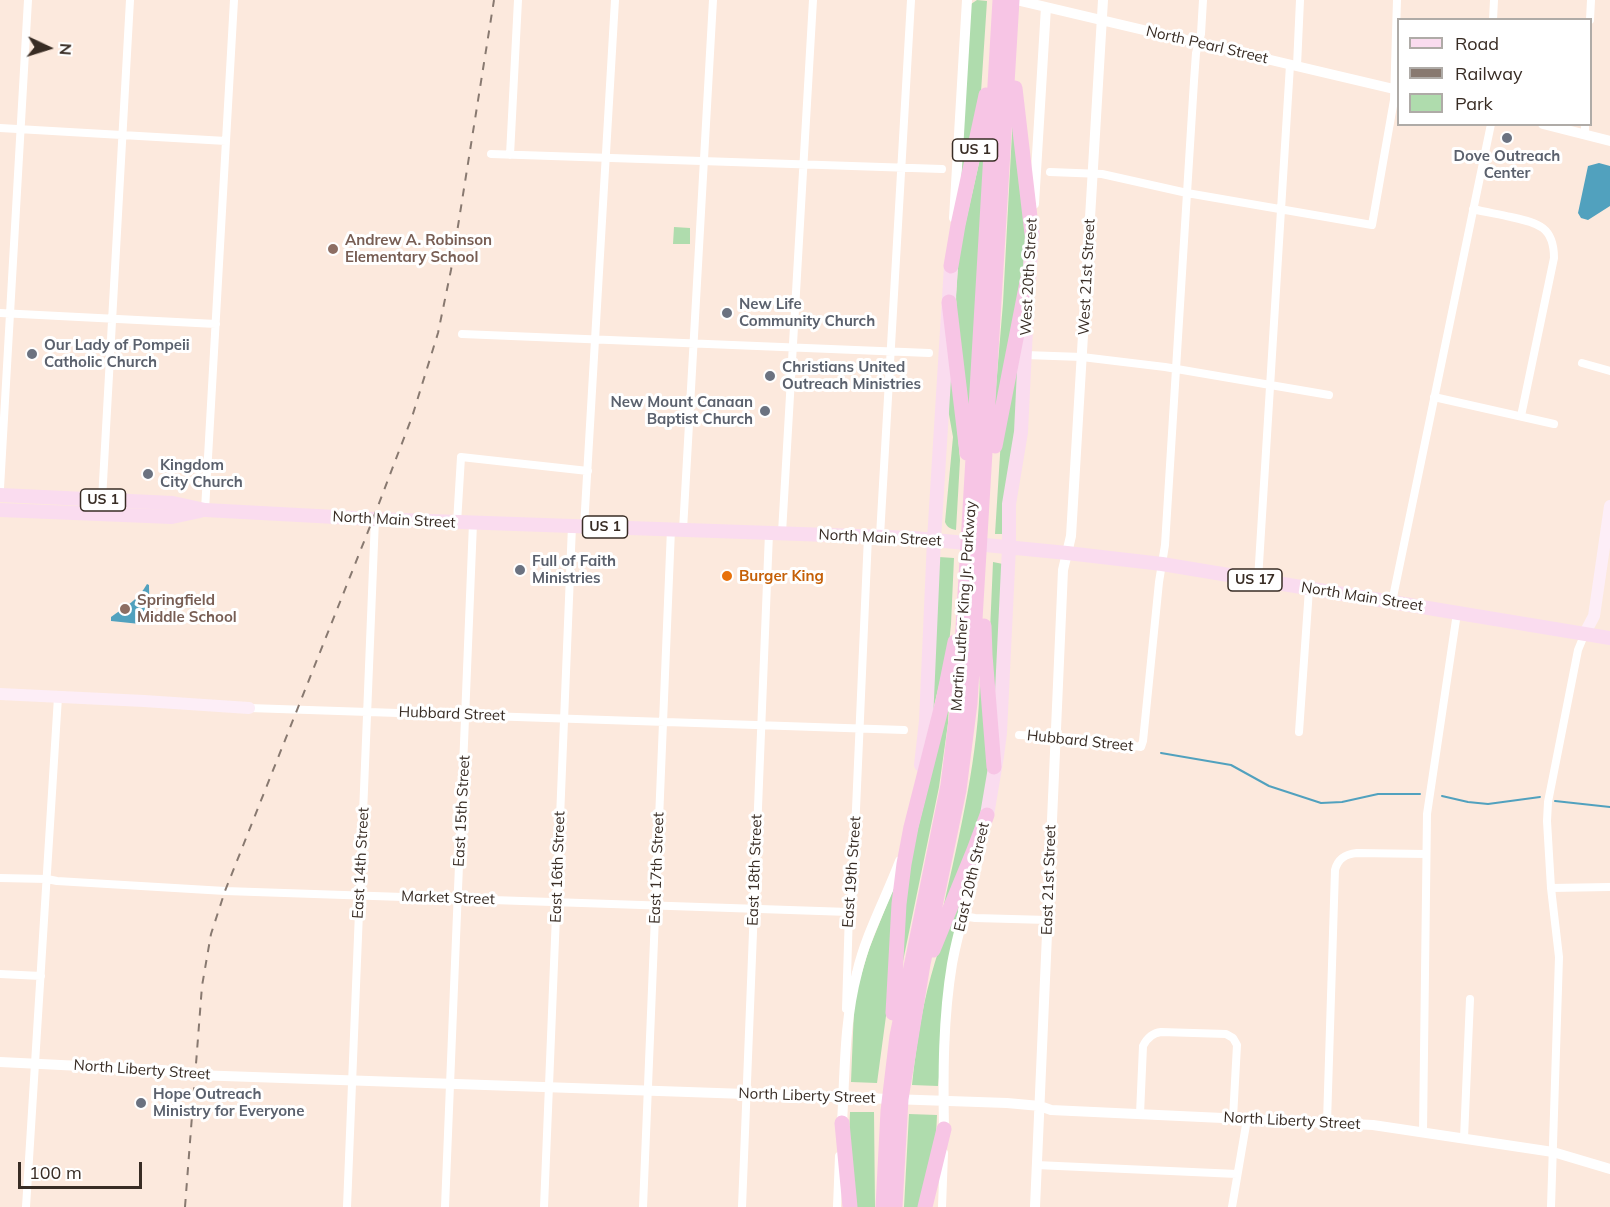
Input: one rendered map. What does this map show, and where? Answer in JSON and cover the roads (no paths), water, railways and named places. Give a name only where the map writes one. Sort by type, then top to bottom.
[{"type":"highway","name":"Martin Luther King Jr. Parkway","points":[[900,1065],[954,811],[970,703],[974,580],[1009,57],[1000,0]]},
{"type":"highway","name":"Martin Luther King Jr. Parkway","points":[[979,505],[1004,34],[1014,0]]},
{"type":"highway","name":"US 1","points":[[951,267],[958,225],[1004,34]]},
{"type":"highway","points":[[1009,57],[1014,75],[1032,234]]},
{"type":"highway","points":[[979,505],[992,470],[1002,405],[1029,272]]},
{"type":"highway","points":[[949,302],[967,456],[979,505]]},
{"type":"highway","name":"Martin Luther King Jr. Parkway","points":[[883,1207],[900,1065],[905,992],[952,756],[974,580]]},
{"type":"highway","points":[[974,580],[984,610],[985,655],[994,767]]},
{"type":"highway","points":[[900,1065],[894,991],[902,875],[911,827],[974,580]]},
{"type":"highway","points":[[923,964],[932,953],[987,815]]},
{"type":"highway","points":[[842,1123],[850,1207]]},
{"type":"highway","points":[[925,1207],[944,1129]]},
{"type":"highway","name":"Martin Luther King Jr. Parkway","points":[[892,1134],[895,1207]]},
{"type":"main road","name":"West 20th Street","points":[[1009,547],[1010,504],[1021,432],[1032,234]]},
{"type":"main road","name":"US 1","points":[[934,540],[951,267]]},
{"type":"main road","name":"North Main Street","points":[[0,495],[173,503],[205,510],[457,523],[874,536],[934,540],[1162,564],[1585,633]]},
{"type":"main road","points":[[1585,633],[1594,616],[1610,506]]},
{"type":"main road","name":"North Main Street","points":[[0,510],[172,517],[205,510]]},
{"type":"main road","points":[[911,827],[924,740],[934,540]]},
{"type":"main road","name":"East 20th Street","points":[[987,815],[1000,733],[1009,547]]},
{"type":"main road","name":"US 17","points":[[1585,633],[1610,638]]},
{"type":"main road","name":"Hubbard Street","points":[[0,694],[249,708]]},
{"type":"street","points":[[0,488],[28,0]]},
{"type":"street","points":[[102,500],[130,0]]},
{"type":"street","points":[[205,510],[234,0]]},
{"type":"street","points":[[510,155],[518,0]]},
{"type":"street","name":"East 16th Street","points":[[544,1207],[564,718],[578,526],[588,471],[615,0]]},
{"type":"street","name":"East 17th Street","points":[[643,1207],[663,722],[693,344],[713,0]]},
{"type":"street","name":"East 18th Street","points":[[742,1207],[761,725],[792,347],[813,0]]},
{"type":"street","name":"East 19th Street","points":[[837,1207],[849,912],[852,900],[860,729],[890,351],[911,0]]},
{"type":"street","points":[[951,267],[967,0]]},
{"type":"street","name":"North Pearl Street","points":[[1014,0],[1396,90]]},
{"type":"street","name":"West 21st Street","points":[[1067,553],[1071,536],[1103,0]]},
{"type":"street","points":[[1162,564],[1196,53],[1201,33],[1203,0]]},
{"type":"street","points":[[1258,580],[1281,210],[1300,0]]},
{"type":"street","points":[[1050,172],[1102,174],[1187,193],[1372,225],[1396,90],[1397,0]]},
{"type":"street","points":[[1493,18],[1494,0]]},
{"type":"street","points":[[1590,18],[1591,0]]},
{"type":"street","name":"West 20th Street","points":[[1032,234],[1046,7]]},
{"type":"street","points":[[1392,602],[1491,126]]},
{"type":"street","points":[[1557,126],[1585,130],[1610,141]]},
{"type":"street","points":[[0,128],[226,141]]},
{"type":"street","points":[[491,154],[942,169]]},
{"type":"street","points":[[1473,209],[1540,225],[1551,237],[1554,248],[1554,258],[1521,416]]},
{"type":"street","points":[[0,313],[216,324]]},
{"type":"street","points":[[462,334],[929,352]]},
{"type":"street","points":[[1025,355],[1082,357],[1176,368],[1329,395]]},
{"type":"street","points":[[1582,363],[1610,371]]},
{"type":"street","points":[[1434,397],[1554,424]]},
{"type":"street","points":[[457,523],[461,457],[588,471]]},
{"type":"street","name":"East 14th Street","points":[[347,1207],[375,519]]},
{"type":"street","name":"East 15th Street","points":[[445,1207],[473,523]]},
{"type":"street","name":"East 21st Street","points":[[1035,1207],[1063,570],[1067,553]]},
{"type":"street","name":"Hubbard Street","points":[[1019,735],[1056,736],[1141,747],[1145,734],[1158,582],[1162,564]]},
{"type":"street","points":[[1299,732],[1309,588]]},
{"type":"street","points":[[1423,1132],[1427,814],[1457,613]]},
{"type":"street","points":[[1551,1207],[1559,957],[1551,888],[1548,802],[1578,650],[1585,633]]},
{"type":"street","points":[[26,1207],[58,697]]},
{"type":"street","name":"Hubbard Street","points":[[249,708],[904,730]]},
{"type":"street","name":"East 20th Street","points":[[942,1207],[945,1031],[949,986],[954,955],[987,815]]},
{"type":"street","points":[[845,1045],[859,965],[911,827]]},
{"type":"street","points":[[1327,1122],[1337,863],[1348,854],[1357,853],[1426,854]]},
{"type":"street","name":"Market Street","points":[[0,878],[213,890],[849,912]]},
{"type":"street","points":[[1551,888],[1610,887]]},
{"type":"street","points":[[963,916],[1048,920]]},
{"type":"street","points":[[0,974],[41,976]]},
{"type":"street","points":[[1464,1138],[1470,999]]},
{"type":"street","points":[[1140,1114],[1143,1046],[1149,1037],[1161,1032],[1226,1034],[1233,1038],[1237,1046],[1233,1118]]},
{"type":"street","name":"North Liberty Street","points":[[0,1062],[162,1070],[195,1075],[943,1101],[1040,1106],[1051,1110],[1373,1125],[1553,1152],[1610,1169]]},
{"type":"street","points":[[1232,1207],[1247,1119]]},
{"type":"street","points":[[1036,1165],[1237,1174]]},
{"type":"water","points":[[1599,163],[1610,166],[1610,206],[1588,220],[1581,218],[1578,213],[1588,166]]},
{"type":"water","points":[[147,584],[149,585],[149,606],[144,620],[140,624],[111,621],[111,617],[136,598]]},
{"type":"waterway","points":[[1161,753],[1231,765],[1269,786],[1321,803],[1342,802],[1378,794],[1420,794]]},
{"type":"waterway","points":[[1442,796],[1488,804],[1540,797]]},
{"type":"waterway","points":[[1555,801],[1610,807]]},
{"type":"railway","points":[[185,1207],[202,986],[211,934],[225,891],[412,417],[438,333],[451,270],[494,0]]},
{"type":"place","name":"Dove Outreach Center","points":[[1507,138]]},
{"type":"place","name":"Andrew A. Robinson Elementary School","points":[[333,249]]},
{"type":"place","name":"New Life Community Church","points":[[727,313]]},
{"type":"place","name":"Our Lady of Pompeii Catholic Church","points":[[32,354]]},
{"type":"place","name":"Christians United Outreach Ministries","points":[[770,376]]},
{"type":"place","name":"New Mount Canaan Baptist Church","points":[[765,411]]},
{"type":"place","name":"Kingdom City Church","points":[[148,474]]},
{"type":"place","name":"Full of Faith Ministries","points":[[520,570]]},
{"type":"place","name":"Burger King","points":[[727,576]]},
{"type":"place","name":"Springfield Middle School","points":[[125,609]]},
{"type":"place","name":"Hope Outreach Ministry for Everyone","points":[[141,1103]]}]
